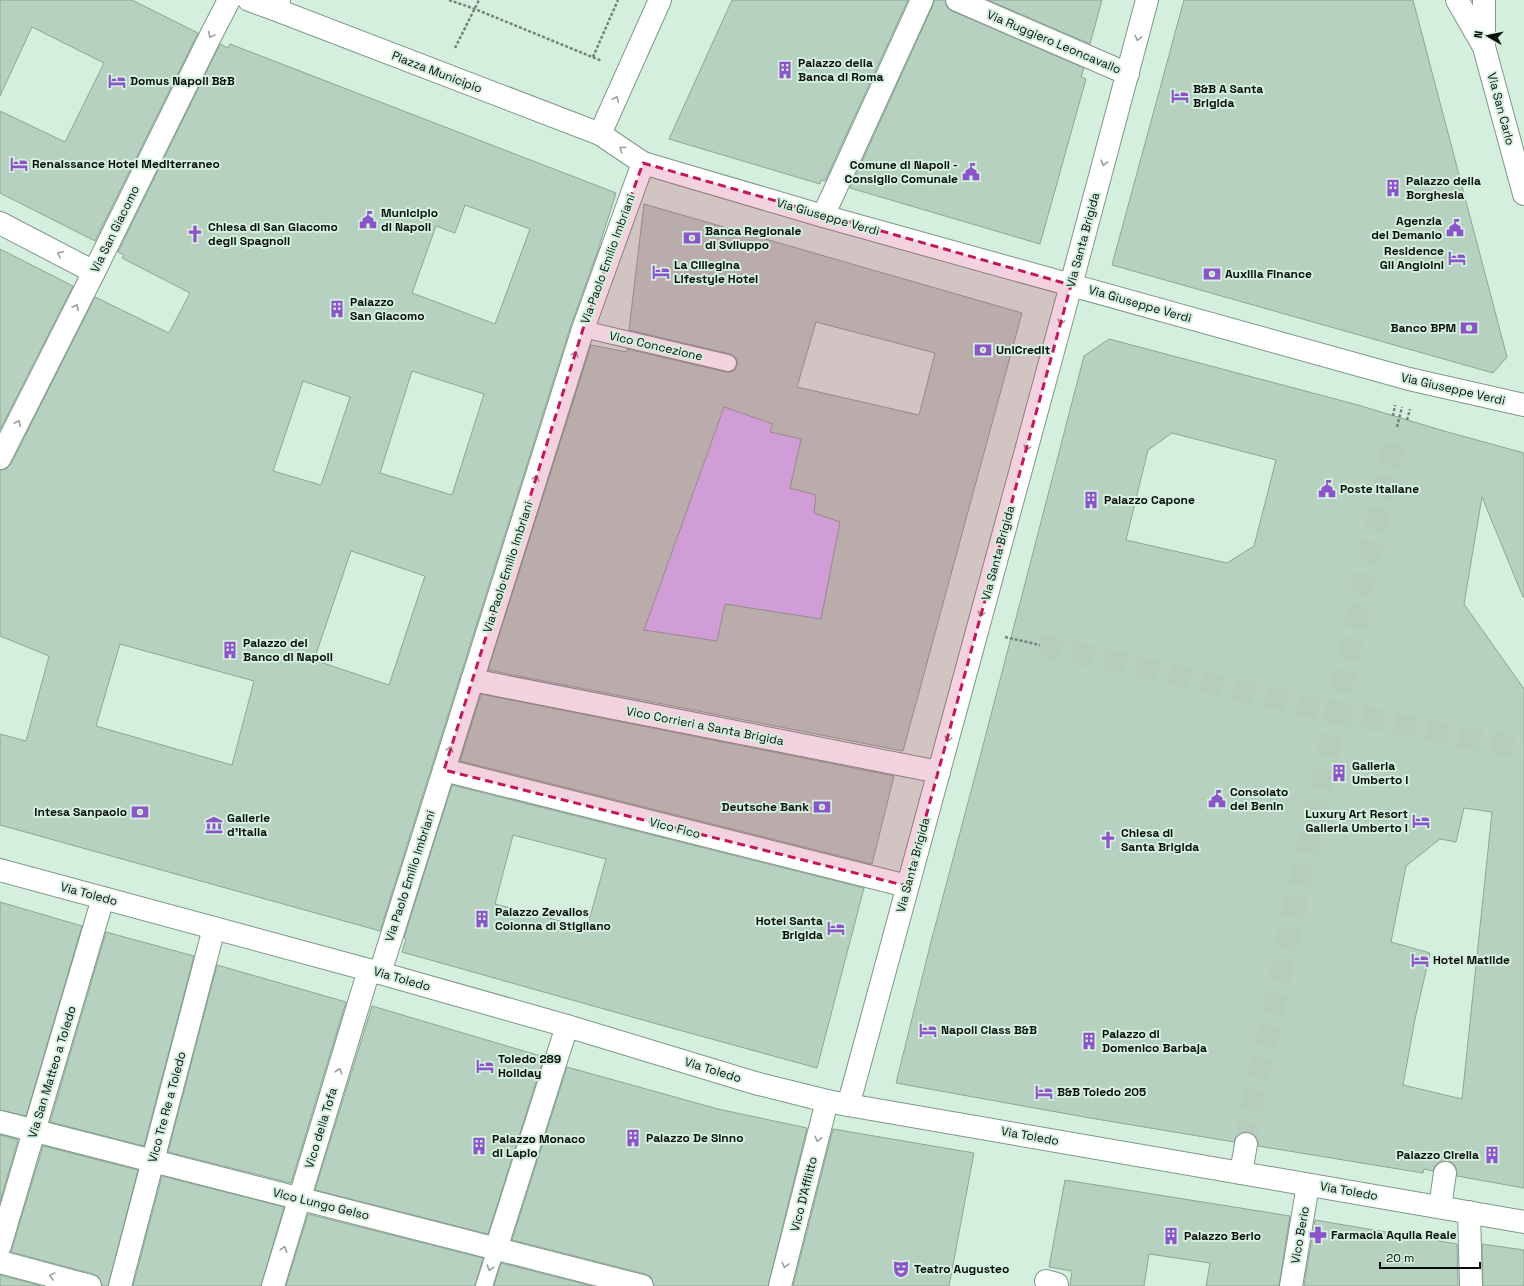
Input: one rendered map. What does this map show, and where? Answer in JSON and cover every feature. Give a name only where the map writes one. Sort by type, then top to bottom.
[{"type":"street","name":"Via San Giacomo","points":[[0,458],[229,0]]},
{"type":"street","name":"Piazza Municipio","points":[[249,0],[277,5],[442,74],[600,134],[643,163]]},
{"type":"street","points":[[600,134],[660,0]]},
{"type":"street","points":[[823,216],[922,0]]},
{"type":"street","name":"Via Ruggiero Leoncavallo","points":[[957,0],[1128,74]]},
{"type":"street","name":"Via Santa Brigida","points":[[838,1103],[907,886],[939,772],[1072,285],[1147,0]]},
{"type":"street","name":"Via San Carlo","points":[[1457,0],[1484,47],[1524,194]]},
{"type":"street","name":"Via San Carlo","points":[[1484,0],[1484,47]]},
{"type":"street","name":"Via Giuseppe Verdi","points":[[643,163],[823,216],[1417,381],[1524,405]]},
{"type":"street","name":"Via Paolo Emilio Imbriani","points":[[375,971],[444,770],[583,329],[643,163]]},
{"type":"street","points":[[0,223],[94,272]]},
{"type":"street","name":"Vico Corrieri a Santa Brigida","points":[[472,680],[939,772]]},
{"type":"street","name":"Vico Fico","points":[[444,770],[907,886]]},
{"type":"street","name":"Via Toledo","points":[[0,870],[375,971],[567,1026],[754,1083],[838,1103],[1524,1222]]},
{"type":"street","name":"Via San Matteo a Toledo","points":[[0,1246],[103,898]]},
{"type":"street","name":"Vico Tre Re a Toledo","points":[[120,1286],[214,928]]},
{"type":"street","name":"Vico della Tofa","points":[[273,1286],[375,971]]},
{"type":"street","points":[[496,1249],[567,1026]]},
{"type":"street","name":"Vico D'Afflitto","points":[[780,1286],[838,1103]]},
{"type":"street","name":"Vico Lungo Gelso","points":[[0,1122],[642,1286]]},
{"type":"street","points":[[1241,1173],[1246,1144]]},
{"type":"street","points":[[1440,1207],[1445,1173]]},
{"type":"street","name":"Vico Berio","points":[[1292,1286],[1308,1184]]},
{"type":"street","points":[[1469,1212],[1471,1286]]},
{"type":"street","points":[[0,1262],[90,1286]]},
{"type":"lane","name":"Vico Concezione","points":[[583,329],[728,363]]},
{"type":"lane","points":[[484,1286],[496,1249]]},
{"type":"path","points":[[449,0],[475,9],[605,63]]},
{"type":"path","points":[[442,74],[479,0]]},
{"type":"path","points":[[593,57],[618,0]]},
{"type":"path","points":[[1397,427],[1400,418]]},
{"type":"path","points":[[1010,638],[1040,644]]},
{"type":"highlighted area","points":[[643,163],[1071,285],[907,886],[444,770],[583,329]]},
{"type":"shaded area","points":[[724,407],[752,417],[775,416],[770,432],[801,439],[790,488],[816,495],[815,513],[841,522],[823,608],[846,624],[725,604],[717,641],[644,630]]},
{"type":"building","points":[[0,0],[132,0],[198,33],[95,241],[0,193],[0,111],[65,142],[104,63],[32,27],[0,96]]},
{"type":"building","name":"Palazzo della Banca di Roma","points":[[732,0],[908,0],[825,181],[821,180],[820,184],[669,139]]},
{"type":"building","points":[[934,0],[945,0],[947,7],[952,11],[1084,68],[1081,77],[1086,79],[1040,244],[850,188]]},
{"type":"building","points":[[988,0],[1102,0],[1090,44]]},
{"type":"building","name":"Palazzo della Borghesia","points":[[1184,0],[1413,0],[1507,357],[1493,373],[1112,265]]},
{"type":"building","points":[[220,44],[228,48],[230,44],[616,193],[597,253],[571,325],[380,931],[0,825],[0,734],[26,741],[49,656],[0,636],[0,470],[6,469],[11,464],[95,297],[169,333],[190,293],[122,258],[124,255],[118,252]],"holes":[[[465,205],[530,229],[495,324],[412,293],[436,226],[455,233]],[[412,371],[484,394],[452,495],[380,473]],[[303,381],[350,397],[321,485],[273,471]],[[351,551],[425,576],[389,685],[314,660]],[[120,644],[254,681],[232,765],[96,726]]]},
{"type":"building","points":[[644,204],[1022,313],[903,751],[488,670],[591,345],[627,352],[627,349],[726,372],[735,370],[737,366],[737,360],[730,354],[629,330]],"holes":[[[816,322],[935,353],[919,415],[797,387]],[[724,407],[773,424],[770,432],[801,439],[790,488],[816,495],[814,513],[840,522],[821,619],[725,604],[717,641],[644,630]]]},
{"type":"building","points":[[0,249],[73,286],[0,430]]},
{"type":"building","points":[[1109,339],[1358,405],[1524,453],[1524,597],[1482,497],[1464,604],[1524,689],[1524,1188],[1457,1176],[1456,1168],[1453,1163],[1447,1161],[1440,1162],[1435,1166],[1433,1171],[1424,1169],[1423,1173],[1258,1146],[1258,1139],[1248,1132],[1241,1132],[1236,1136],[1234,1142],[896,1083],[932,938],[1084,356]],"holes":[[[1172,433],[1276,460],[1254,546],[1227,563],[1126,540],[1148,450]],[[1464,808],[1492,812],[1462,1099],[1403,1085],[1415,1019],[1430,953],[1391,942],[1406,866],[1440,839],[1456,842]]]},
{"type":"building","points":[[481,694],[894,776],[872,864],[460,761]]},
{"type":"building","name":"Palazzo Zevallos Colonna di Stigliano","points":[[452,785],[864,888],[817,1068],[402,952],[406,939],[404,938]],"holes":[[[513,835],[606,859],[587,928],[495,904]]]},
{"type":"building","points":[[0,902],[82,926],[26,1116],[0,1110]]},
{"type":"building","points":[[106,932],[194,956],[144,1146],[50,1122]]},
{"type":"building","points":[[217,965],[346,1002],[291,1183],[168,1152]]},
{"type":"building","points":[[372,1006],[544,1057],[488,1234],[315,1190]]},
{"type":"building","points":[[567,1067],[718,1109],[807,1128],[768,1286],[654,1286],[651,1277],[645,1274],[512,1240]]},
{"type":"building","points":[[833,1129],[974,1153],[949,1286],[793,1286]]},
{"type":"building","points":[[0,1135],[18,1140],[0,1202]]},
{"type":"building","points":[[43,1146],[138,1170],[108,1286],[102,1286],[99,1277],[93,1274],[11,1252]]},
{"type":"building","points":[[162,1176],[284,1207],[261,1286],[133,1286]]},
{"type":"building","name":"Palazzo Berio","points":[[1065,1180],[1290,1216],[1279,1286],[1206,1286],[1210,1263],[1149,1254],[1144,1286],[1070,1286],[1072,1271],[1049,1267]]},
{"type":"building","points":[[308,1214],[483,1258],[475,1286],[286,1286]]},
{"type":"building","points":[[1315,1220],[1457,1244],[1458,1286],[1304,1286]]},
{"type":"building","points":[[1482,1244],[1524,1250],[1524,1286],[1483,1286]]},
{"type":"building","points":[[501,1263],[592,1286],[494,1286]]},
{"type":"building","points":[[0,1275],[41,1286],[0,1286]]},
{"type":"tunnel","points":[[1246,1144],[1250,1117],[1396,433]]},
{"type":"tunnel","points":[[1040,645],[1336,712],[1524,749]]},
{"type":"place","name":"Palazzo della Banca di Roma","points":[[785,70]]},
{"type":"place","name":"Domus Napoli B&B","points":[[117,81]]},
{"type":"place","name":"B&B A Santa Brigida","points":[[1180,96]]},
{"type":"place","name":"Renaissance Hotel Mediterraneo","points":[[19,164]]},
{"type":"place","name":"Comune di Napoli - Consiglio Comunale","points":[[971,172]]},
{"type":"place","name":"Palazzo della Borghesia","points":[[1393,188]]},
{"type":"place","name":"Municipio di Napoli","points":[[368,220]]},
{"type":"place","name":"Agenzia del Demanio","points":[[1455,228]]},
{"type":"place","name":"Chiesa di San Giacomo degli Spagnoli","points":[[195,234]]},
{"type":"place","name":"Banca Regionale di Sviluppo","points":[[692,238]]},
{"type":"place","name":"Residence Gli Angioini","points":[[1457,258]]},
{"type":"place","name":"La Ciliegina Lifestyle Hotel","points":[[661,272]]},
{"type":"place","name":"Auxilia Finance","points":[[1212,274]]},
{"type":"place","name":"Palazzo San Giacomo","points":[[337,309]]},
{"type":"place","name":"Banco BPM","points":[[1469,328]]},
{"type":"place","name":"UniCredit","points":[[983,350]]},
{"type":"place","name":"Poste Italiane","points":[[1327,489]]},
{"type":"place","name":"Palazzo Capone","points":[[1091,500]]},
{"type":"place","name":"Palazzo del Banco di Napoli","points":[[230,650]]},
{"type":"place","name":"Galleria Umberto I","points":[[1339,773]]},
{"type":"place","name":"Consolato del Benin","points":[[1217,799]]},
{"type":"place","name":"Deutsche Bank","points":[[822,807]]},
{"type":"place","name":"Intesa Sanpaolo","points":[[140,812]]},
{"type":"place","name":"Luxury Art Resort Galleria Umberto I","points":[[1421,821]]},
{"type":"place","name":"Gallerie d'Italia","points":[[214,825]]},
{"type":"place","name":"Chiesa di Santa Brigida","points":[[1108,840]]},
{"type":"place","name":"Palazzo Zevallos Colonna di Stigliano","points":[[482,919]]},
{"type":"place","name":"Hotel Santa Brigida","points":[[836,928]]},
{"type":"place","name":"Hotel Matilde","points":[[1420,960]]},
{"type":"place","name":"Napoli Class B&B","points":[[928,1030]]},
{"type":"place","name":"Palazzo di Domenico Barbaja","points":[[1089,1041]]},
{"type":"place","name":"Toledo 289 Holiday","points":[[485,1066]]},
{"type":"place","name":"B&B Toledo 205","points":[[1044,1092]]},
{"type":"place","name":"Palazzo De Sinno","points":[[633,1138]]},
{"type":"place","name":"Palazzo Monaco di Lapio","points":[[479,1146]]},
{"type":"place","name":"Palazzo Cirella","points":[[1492,1155]]},
{"type":"place","name":"Farmacia Aquila Reale","points":[[1318,1235]]},
{"type":"place","name":"Palazzo Berio","points":[[1171,1236]]},
{"type":"place","name":"Teatro Augusteo","points":[[901,1269]]}]
